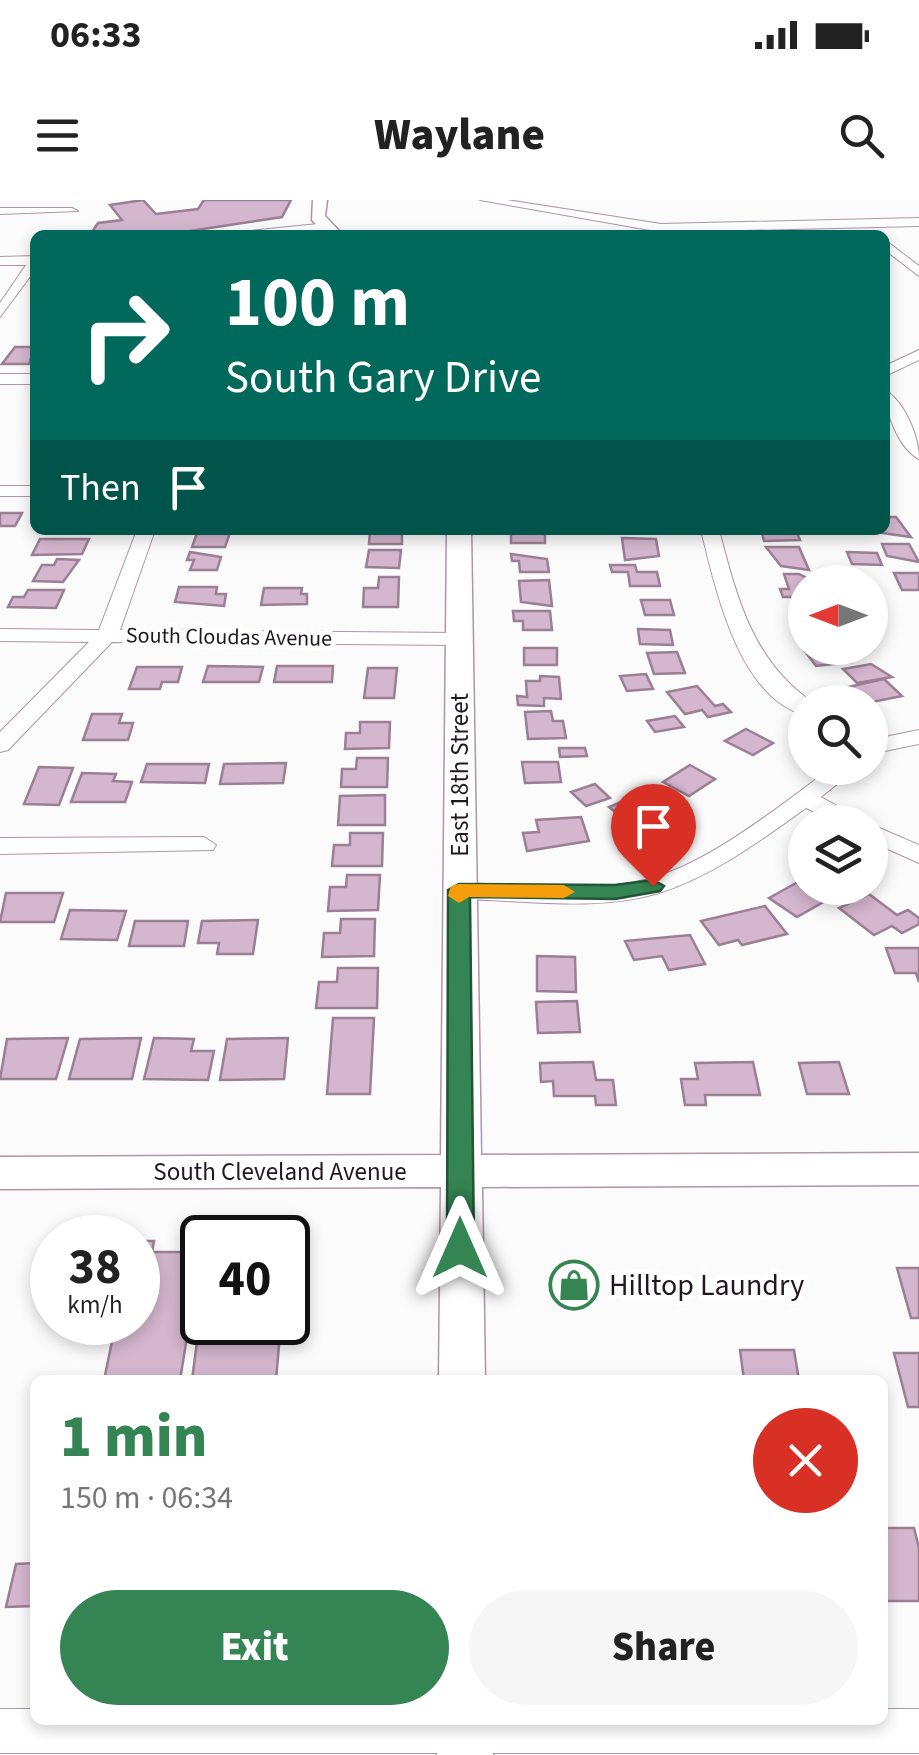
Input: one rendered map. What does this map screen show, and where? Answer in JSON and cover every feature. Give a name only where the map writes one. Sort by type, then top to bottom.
[{"type":"street","points":[[320,200],[316,210],[329,230]]},
{"type":"street","points":[[486,200],[661,228],[919,222]]},
{"type":"street","points":[[0,211],[75,206]]},
{"type":"street","points":[[63,223],[75,206]]},
{"type":"street","points":[[845,210],[868,230]]},
{"type":"street","points":[[657,230],[661,228]]},
{"type":"street","points":[[890,248],[919,272]]},
{"type":"street","points":[[0,262],[30,261]]},
{"type":"street","points":[[0,314],[30,269]]},
{"type":"street","points":[[902,273],[919,272]]},
{"type":"street","points":[[890,369],[919,354]]},
{"type":"street","points":[[0,380],[30,380]]},
{"type":"street","points":[[890,404],[919,454]]},
{"type":"street","points":[[0,490],[30,490]]},
{"type":"street","points":[[0,745],[108,634],[144,535]]},
{"type":"street","name":"East 18th Street","points":[[459,535],[462,1375]]},
{"type":"street","points":[[711,535],[744,648],[763,672],[788,693]]},
{"type":"street","name":"South Cloudas Avenue","points":[[0,635],[458,639]]},
{"type":"street","points":[[888,743],[919,736]]},
{"type":"street","points":[[459,890],[615,892],[653,886],[806,799],[824,785]]},
{"type":"street","points":[[806,799],[819,805]]},
{"type":"street","points":[[888,840],[919,855]]},
{"type":"street","points":[[0,846],[204,845]]},
{"type":"street","name":"South Cleveland Avenue","points":[[0,1172],[919,1169]]},
{"type":"street","points":[[0,1731],[465,1735],[919,1731]]},
{"type":"building","points":[[143,200],[156,214],[198,209],[204,200],[291,200],[282,217],[197,230],[93,230],[98,223],[122,220],[110,205]]},
{"type":"building","points":[[15,347],[30,347],[29,364],[2,364]]},
{"type":"building","points":[[0,513],[22,513],[15,526],[0,526]]},
{"type":"building","points":[[890,517],[896,517],[911,537],[890,534]]},
{"type":"building","points":[[196,535],[229,535],[225,547],[192,547]]},
{"type":"building","points":[[370,535],[402,535],[402,544],[369,544]]},
{"type":"building","points":[[511,535],[545,535],[545,543],[511,543]]},
{"type":"building","points":[[762,535],[798,535],[800,540],[764,541]]},
{"type":"building","points":[[622,538],[656,539],[659,556],[625,560]]},
{"type":"building","points":[[40,539],[89,539],[82,554],[32,555]]},
{"type":"building","points":[[882,544],[909,544],[919,562],[887,556]]},
{"type":"building","points":[[766,547],[799,547],[807,565],[781,566]]},
{"type":"building","points":[[369,550],[401,550],[399,568],[366,567]]},
{"type":"building","points":[[190,552],[221,557],[217,570],[190,570],[194,560],[187,560]]},
{"type":"building","points":[[847,552],[877,553],[882,565],[852,564]]},
{"type":"building","points":[[511,554],[547,559],[549,572],[520,572],[519,561],[512,561]]},
{"type":"building","points":[[57,559],[79,560],[63,582],[33,581],[42,565],[54,565]]},
{"type":"building","points":[[610,565],[635,565],[637,572],[657,572],[660,586],[630,586],[628,572],[612,572]]},
{"type":"building","points":[[894,573],[919,573],[919,590],[902,590]]},
{"type":"building","points":[[379,577],[399,577],[398,607],[363,607],[364,588],[378,588]]},
{"type":"building","points":[[549,580],[552,606],[521,602],[519,581]]},
{"type":"building","points":[[179,587],[217,587],[216,594],[226,594],[224,606],[175,602]]},
{"type":"building","points":[[264,588],[302,588],[307,604],[261,605]]},
{"type":"building","points":[[28,590],[64,590],[56,608],[8,607],[13,597],[24,597]]},
{"type":"building","points":[[641,600],[670,600],[674,615],[645,615]]},
{"type":"building","points":[[513,611],[550,611],[552,630],[523,630],[523,621],[514,621]]},
{"type":"building","points":[[638,629],[670,630],[673,645],[640,644]]},
{"type":"building","points":[[524,648],[557,648],[557,665],[524,665]]},
{"type":"building","points":[[677,652],[685,673],[654,674],[647,653]]},
{"type":"building","points":[[873,665],[892,677],[857,683],[843,669]]},
{"type":"building","points":[[208,666],[263,667],[259,682],[203,682]]},
{"type":"building","points":[[277,666],[333,666],[332,682],[274,682]]},
{"type":"building","points":[[137,667],[182,667],[178,682],[162,682],[160,689],[129,689]]},
{"type":"building","points":[[368,668],[397,668],[394,698],[364,698]]},
{"type":"building","points":[[646,674],[653,689],[627,691],[620,676]]},
{"type":"building","points":[[540,676],[559,677],[561,699],[544,698],[544,706],[518,705],[517,696],[527,697],[526,681],[540,681]]},
{"type":"building","points":[[884,679],[902,696],[888,699],[888,685],[857,685]]},
{"type":"building","points":[[697,686],[715,706],[723,704],[731,712],[708,717],[702,710],[685,714],[667,692]]},
{"type":"building","points":[[551,711],[553,721],[563,721],[566,738],[528,739],[525,712]]},
{"type":"building","points":[[92,714],[122,714],[119,723],[133,723],[128,740],[83,740]]},
{"type":"building","points":[[675,716],[684,727],[655,732],[647,721]]},
{"type":"building","points":[[360,722],[390,722],[389,748],[345,749],[346,733],[360,733]]},
{"type":"building","points":[[746,729],[773,743],[753,755],[725,741]]},
{"type":"building","points":[[559,748],[585,748],[587,756],[560,757]]},
{"type":"building","points":[[357,758],[388,758],[387,787],[341,787],[342,769],[356,769]]},
{"type":"building","points":[[522,762],[558,762],[561,782],[525,783]]},
{"type":"building","points":[[286,763],[283,783],[220,784],[224,764]]},
{"type":"building","points":[[147,764],[209,764],[205,783],[141,782]]},
{"type":"building","points":[[690,765],[715,779],[689,796],[663,782]]},
{"type":"building","points":[[39,767],[73,768],[59,805],[24,804]]},
{"type":"building","points":[[82,773],[116,774],[113,781],[132,782],[125,802],[71,802]]},
{"type":"building","points":[[595,784],[610,798],[586,806],[571,792]]},
{"type":"building","points":[[644,792],[657,801],[650,804],[661,813],[633,826],[609,807]]},
{"type":"building","points":[[385,795],[385,825],[338,825],[340,796]]},
{"type":"building","points":[[581,817],[589,841],[527,851],[523,833],[539,832],[536,820]]},
{"type":"building","points":[[350,833],[383,833],[382,866],[332,866],[334,845],[350,845]]},
{"type":"building","points":[[347,875],[380,875],[378,910],[328,911],[330,887],[346,887]]},
{"type":"building","points":[[788,887],[788,905],[818,905],[797,917],[769,898]]},
{"type":"building","points":[[6,893],[63,893],[54,922],[0,922]]},
{"type":"building","points":[[884,905],[897,915],[908,910],[919,918],[919,924],[902,933],[892,926],[874,935],[839,908]]},
{"type":"building","points":[[765,906],[787,934],[742,945],[738,940],[719,945],[701,921]]},
{"type":"building","points":[[70,910],[126,911],[117,940],[61,939]]},
{"type":"building","points":[[341,919],[375,919],[374,956],[322,957],[324,933],[340,933]]},
{"type":"building","points":[[258,920],[253,954],[217,954],[219,943],[198,943],[202,921]]},
{"type":"building","points":[[135,921],[188,921],[184,946],[129,946]]},
{"type":"building","points":[[690,935],[705,964],[669,970],[662,956],[634,960],[625,941]]},
{"type":"building","points":[[886,948],[919,948],[919,982],[916,973],[895,973]]},
{"type":"building","points":[[537,956],[575,957],[576,992],[537,991]]},
{"type":"building","points":[[338,968],[378,968],[377,1008],[316,1008],[319,982],[337,982]]},
{"type":"building","points":[[577,1001],[580,1032],[538,1033],[536,1002]]},
{"type":"building","points":[[333,1018],[374,1018],[370,1094],[327,1094]]},
{"type":"building","points":[[68,1038],[56,1079],[0,1079],[7,1039]]},
{"type":"building","points":[[141,1038],[132,1079],[69,1079],[80,1039]]},
{"type":"building","points":[[154,1038],[194,1039],[191,1051],[214,1051],[208,1080],[144,1079]]},
{"type":"building","points":[[288,1038],[284,1079],[220,1080],[227,1039]]},
{"type":"building","points":[[593,1062],[596,1080],[613,1080],[616,1105],[596,1105],[595,1096],[554,1096],[553,1081],[541,1082],[540,1063]]},
{"type":"building","points":[[753,1062],[760,1095],[705,1095],[706,1105],[685,1105],[681,1079],[698,1079],[695,1063]]},
{"type":"building","points":[[839,1062],[849,1094],[807,1094],[799,1063]]},
{"type":"building","points":[[160,1252],[180,1252],[180,1345],[186,1345],[181,1375],[105,1375],[111,1345],[160,1345]]},
{"type":"building","points":[[897,1268],[919,1268],[919,1318],[911,1318]]},
{"type":"building","points":[[197,1345],[279,1345],[276,1375],[193,1375]]},
{"type":"building","points":[[740,1350],[794,1350],[798,1375],[743,1375]]},
{"type":"building","points":[[894,1353],[919,1353],[919,1407],[908,1407]]},
{"type":"building","points":[[888,1528],[914,1528],[919,1548],[919,1601],[888,1601]]},
{"type":"building","points":[[30,1563],[30,1606],[6,1607],[16,1564]]},
{"type":"slow traffic","points":[[459,896],[459,890],[564,892]]},
{"type":"place","name":"Hilltop Laundry","points":[[574,1285]]},
{"type":"route","points":[[460,1248],[459,890],[615,892],[653,886]]}]
